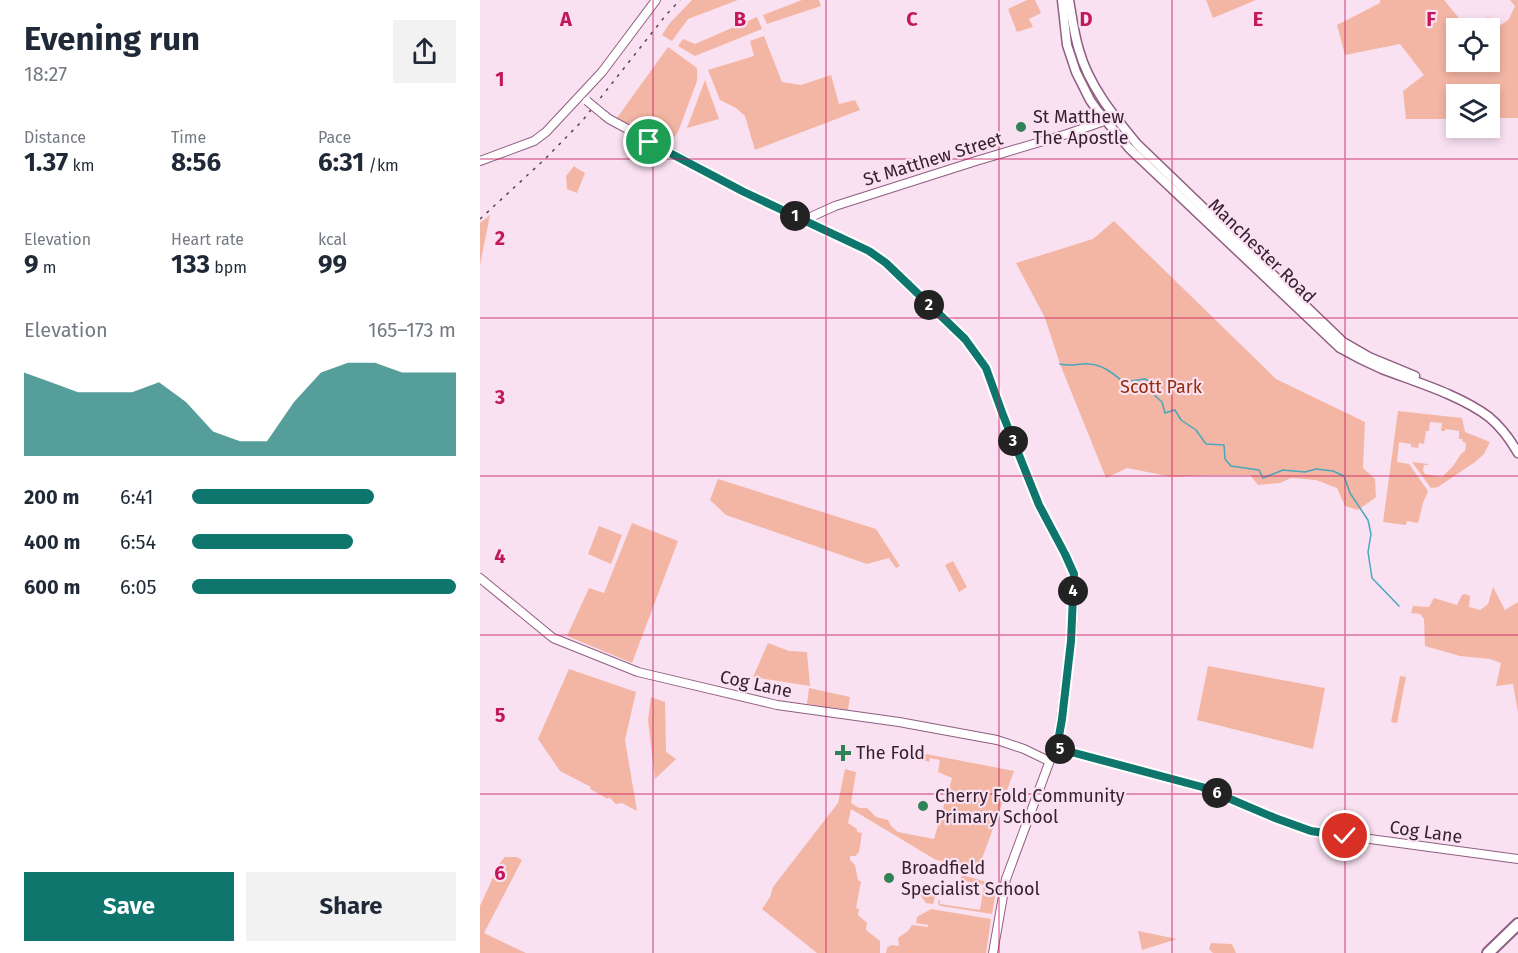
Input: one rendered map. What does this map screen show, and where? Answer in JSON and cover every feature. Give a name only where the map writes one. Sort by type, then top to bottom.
[{"type":"highway","points":[[1488,953],[1518,924]]},
{"type":"main road","name":"Manchester Road","points":[[1062,0],[1067,45],[1076,72],[1090,100],[1137,144],[1152,164],[1295,300],[1344,342],[1368,359],[1478,410],[1505,433],[1518,453]]},
{"type":"main road","name":"Manchester Road","points":[[1069,0],[1079,50],[1110,119]]},
{"type":"main road","name":"Manchester Road","points":[[1380,365],[1482,406],[1502,422],[1518,442]]},
{"type":"street","points":[[480,161],[534,141],[584,98],[656,0]]},
{"type":"street","points":[[584,98],[609,119],[649,142],[744,192],[869,251],[886,263],[965,339],[986,368],[1039,505],[1074,574],[1071,641],[1059,736],[1006,879],[993,953]]},
{"type":"street","name":"St Matthew Street","points":[[804,220],[835,206],[1110,119]]},
{"type":"street","name":"Cog Lane","points":[[480,578],[553,638],[638,672],[777,705],[899,722],[997,740],[1049,761]]},
{"type":"street","name":"Cog Lane","points":[[1056,748],[1202,787],[1311,831],[1518,859]]},
{"type":"green space","points":[[692,0],[738,0],[688,19],[672,41],[662,35],[669,24]]},
{"type":"green space","points":[[802,0],[819,0],[821,6],[767,24],[763,15]]},
{"type":"green space","points":[[1027,0],[1035,0],[1041,13],[1029,19],[1033,27],[1017,32],[1008,9]]},
{"type":"green space","points":[[1206,0],[1256,0],[1213,18]]},
{"type":"green space","points":[[1380,0],[1444,0],[1459,18],[1446,18],[1446,72],[1500,72],[1500,24],[1509,19],[1515,6],[1510,0],[1518,0],[1518,118],[1500,118],[1500,84],[1446,84],[1446,119],[1406,119],[1403,91],[1424,75],[1400,44],[1345,55],[1337,25],[1380,3]]},
{"type":"green space","points":[[757,17],[762,29],[695,56],[678,46],[683,39],[695,44]]},
{"type":"green space","points":[[764,36],[782,82],[801,85],[831,75],[839,104],[855,100],[860,110],[755,150],[745,116],[736,108],[720,100],[708,70],[754,56],[750,41]]},
{"type":"green space","points":[[668,47],[697,68],[697,81],[678,132],[667,147],[617,118]]},
{"type":"green space","points":[[705,80],[719,119],[687,128]]},
{"type":"green space","points":[[574,166],[585,173],[577,193],[567,189],[566,176]]},
{"type":"green space","points":[[490,215],[480,265],[480,223]]},
{"type":"green space","name":"Scott Park","points":[[1114,221],[1276,379],[1365,422],[1363,468],[1375,479],[1376,497],[1358,510],[1345,506],[1337,488],[1316,480],[1291,478],[1280,483],[1258,485],[1250,475],[1172,477],[1127,468],[1106,478],[1060,364],[1045,318],[1016,263],[1093,239]]},
{"type":"green space","points":[[1398,411],[1462,418],[1465,432],[1490,442],[1484,454],[1475,462],[1438,487],[1431,488],[1412,462],[1428,464],[1424,465],[1425,474],[1442,477],[1465,451],[1466,443],[1459,439],[1459,431],[1445,429],[1441,431],[1442,423],[1430,422],[1424,444],[1419,443],[1418,448],[1399,442],[1397,462],[1409,464],[1428,491],[1418,523],[1407,521],[1406,525],[1383,522]]},
{"type":"green space","points":[[718,479],[876,529],[900,566],[896,568],[889,558],[867,564],[726,515],[710,500]]},
{"type":"green space","points":[[632,523],[678,541],[632,663],[567,636],[589,588],[604,593]]},
{"type":"green space","points":[[599,526],[622,535],[611,564],[588,554]]},
{"type":"green space","points":[[953,561],[967,587],[959,592],[945,565]]},
{"type":"green space","points":[[1493,587],[1505,610],[1518,602],[1518,713],[1513,684],[1496,686],[1501,663],[1490,659],[1460,656],[1425,646],[1424,619],[1420,614],[1411,613],[1413,606],[1429,607],[1434,598],[1457,605],[1462,595],[1465,594],[1470,596],[1469,607],[1480,610],[1488,604]]},
{"type":"green space","points":[[768,643],[789,651],[807,652],[810,686],[753,677]]},
{"type":"green space","points":[[1208,666],[1325,688],[1313,749],[1197,720]]},
{"type":"green space","points":[[569,669],[636,692],[625,740],[637,811],[622,803],[616,804],[609,797],[608,799],[560,771],[538,739]]},
{"type":"green space","points":[[1400,676],[1406,677],[1397,723],[1391,722]]},
{"type":"green space","points":[[809,688],[850,697],[848,710],[807,704]]},
{"type":"green space","points":[[651,697],[665,702],[666,752],[676,759],[655,779],[648,720]]},
{"type":"green space","points":[[921,753],[1014,771],[979,867],[936,860],[851,809],[848,823],[857,829],[857,832],[862,833],[859,852],[855,856],[850,856],[850,860],[855,865],[858,880],[861,882],[856,908],[859,909],[858,915],[867,923],[866,930],[880,941],[880,953],[817,953],[762,909],[773,887],[838,803],[845,769],[856,772],[851,803],[859,808],[867,808],[876,817],[888,820],[898,832],[934,839],[952,778],[938,772],[940,760],[930,758],[929,762],[920,759]]},
{"type":"green space","points":[[505,857],[517,857],[522,860],[484,933],[526,953],[480,953],[480,906],[499,864]]},
{"type":"green space","points":[[962,875],[997,885],[992,914],[939,905],[940,900],[940,904],[980,910],[984,885],[960,880]]},
{"type":"green space","points":[[920,890],[936,893],[933,904],[926,903],[919,893]]},
{"type":"green space","points":[[931,909],[991,919],[986,953],[886,953],[887,948],[891,945],[899,946],[898,938],[912,925],[928,927],[928,925],[916,923],[917,917]]},
{"type":"green space","points":[[1138,931],[1177,939],[1142,950]]},
{"type":"green space","points":[[1211,943],[1232,944],[1236,953],[1213,953],[1209,949]]},
{"type":"waterway","points":[[1060,364],[1099,366],[1123,382],[1145,379],[1154,384],[1153,394],[1162,402],[1165,413],[1175,410],[1181,420],[1196,430],[1206,444],[1224,445],[1225,459],[1231,466],[1259,470],[1263,478],[1283,470],[1305,472],[1316,469],[1333,471],[1344,476],[1350,493],[1368,520],[1371,534],[1368,552],[1372,578],[1399,606]]},
{"type":"railway","points":[[480,219],[583,120],[680,0]]},
{"type":"place","name":"St Matthew The Apostle","points":[[1021,127]]},
{"type":"place","name":"The Fold","points":[[843,753]]},
{"type":"place","name":"Cherry Fold Community Primary School","points":[[923,806]]},
{"type":"place","name":"Broadfield Specialist School","points":[[889,878]]},
{"type":"route","points":[[649,142],[744,192],[869,251],[886,263],[965,339],[986,368],[1039,505],[1074,574],[1073,623],[1062,719],[1056,748],[1202,787],[1311,831],[1345,836]]}]
